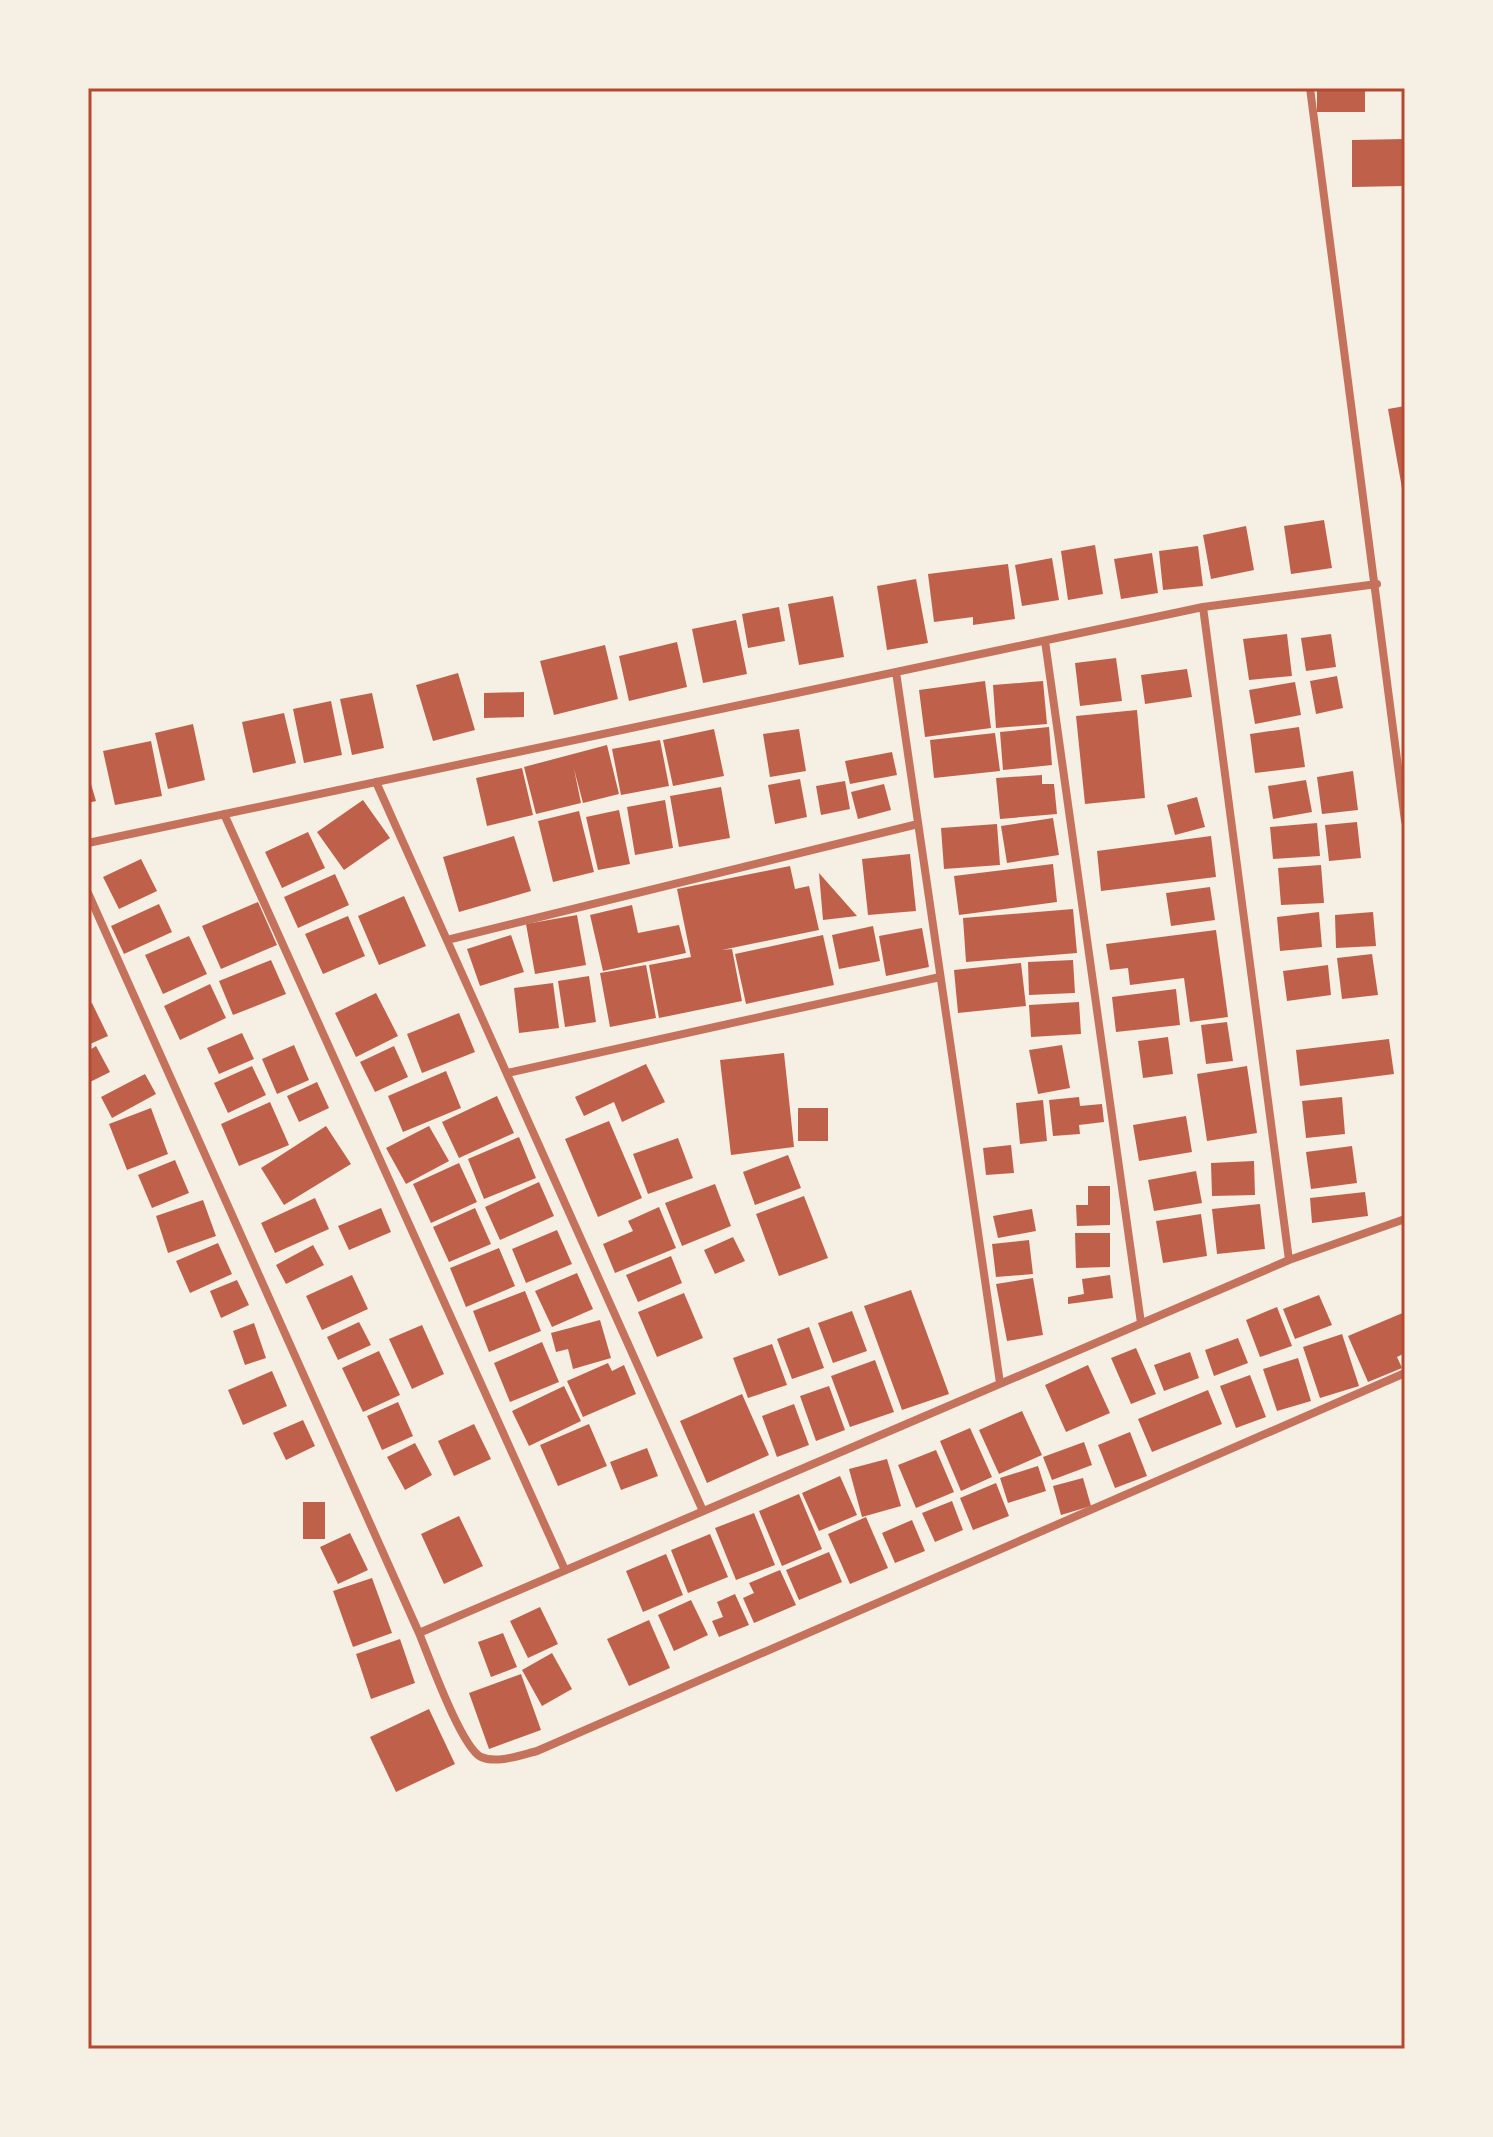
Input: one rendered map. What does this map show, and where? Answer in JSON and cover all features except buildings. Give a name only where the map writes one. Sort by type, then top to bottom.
[{"type":"street","points":[[1310,88],[1377,584],[1405,821]]},
{"type":"street","points":[[88,843],[1203,607],[1377,584]]},
{"type":"street","points":[[1203,607],[1289,1260]]},
{"type":"street","points":[[1045,641],[1141,1323]]},
{"type":"street","points":[[896,672],[1000,1383]]},
{"type":"street","points":[[376,782],[703,1511]]},
{"type":"street","points":[[224,814],[565,1570]]},
{"type":"street","points":[[447,940],[918,824]]},
{"type":"street","points":[[88,893],[465,1740],[481,1757],[504,1759],[537,1751],[1405,1373]]},
{"type":"street","points":[[507,1073],[940,977]]},
{"type":"street","points":[[419,1633],[1289,1260],[1405,1219]]}]
